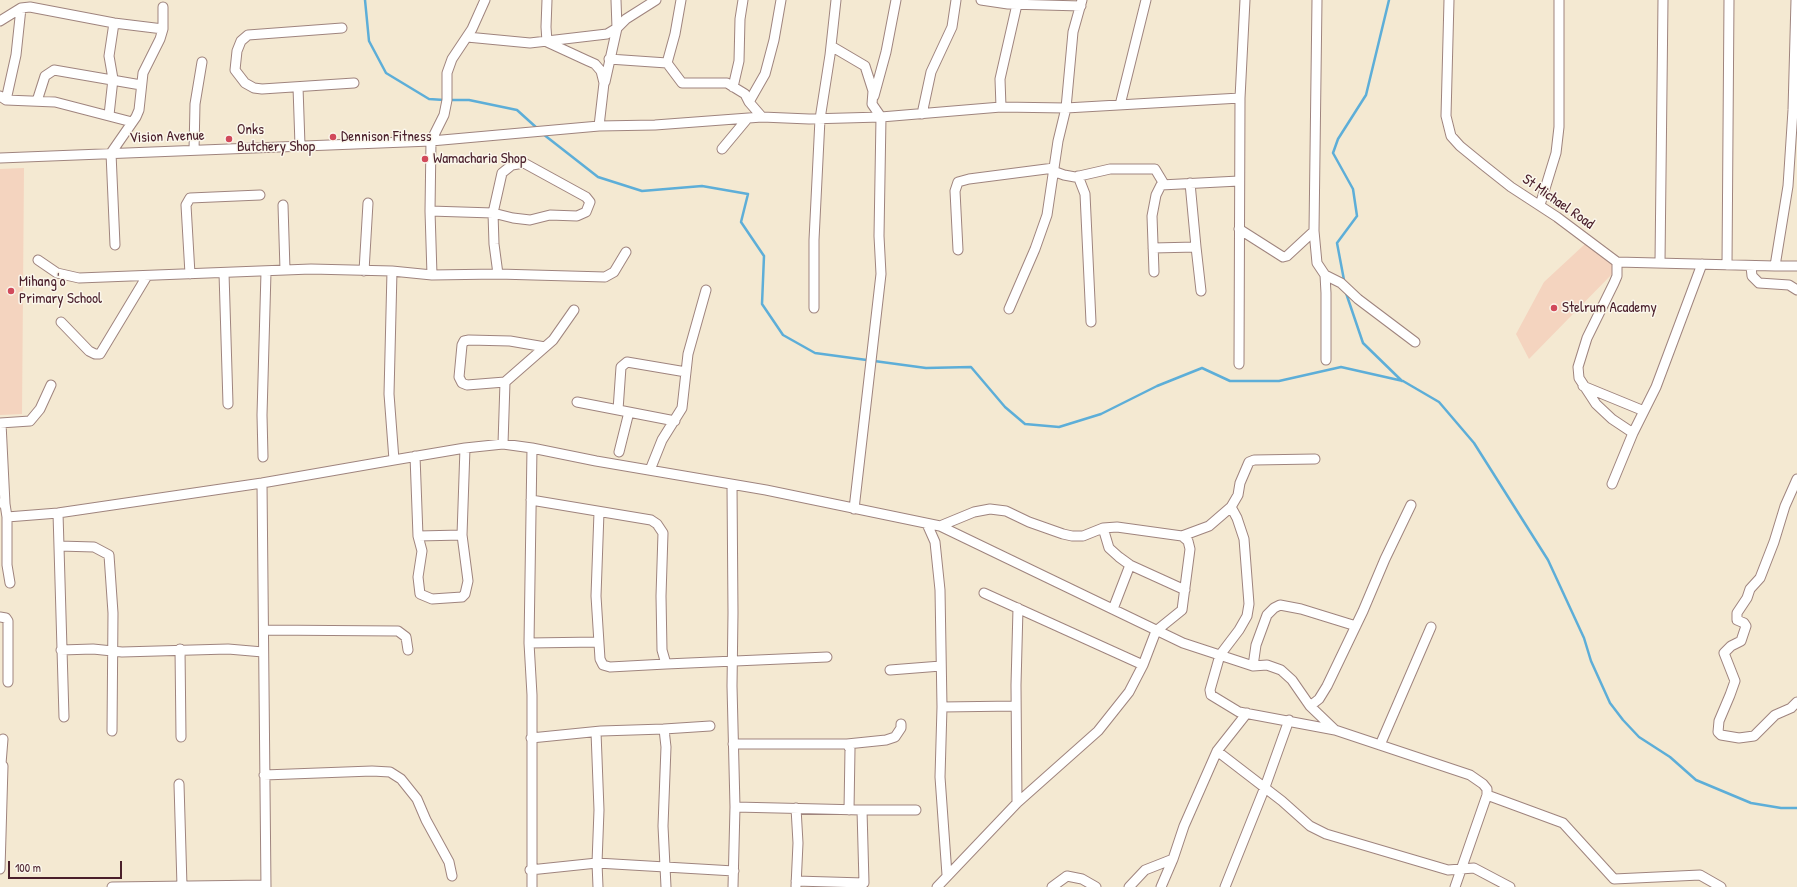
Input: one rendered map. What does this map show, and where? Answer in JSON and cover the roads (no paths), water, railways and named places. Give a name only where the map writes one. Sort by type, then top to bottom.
[{"type":"street","points":[[432,275],[430,211],[431,141],[444,115],[447,100],[447,73],[452,59],[472,29],[485,0]]},
{"type":"street","points":[[547,0],[547,42]]},
{"type":"street","points":[[599,126],[604,83],[617,28],[616,0]]},
{"type":"street","points":[[467,37],[530,43],[607,34],[617,28],[626,19],[656,0]]},
{"type":"street","points":[[667,63],[675,34],[681,0]]},
{"type":"street","points":[[733,87],[739,61],[740,19],[743,0]]},
{"type":"street","points":[[748,102],[765,74],[774,40],[781,0]]},
{"type":"street","points":[[814,308],[814,240],[820,119],[836,0]]},
{"type":"street","points":[[872,104],[883,66],[896,0]]},
{"type":"street","points":[[922,114],[931,72],[952,27],[956,0]]},
{"type":"street","points":[[981,0],[1081,3],[1074,32],[1066,108],[1047,215],[1035,250],[1009,309]]},
{"type":"street","points":[[1120,104],[1146,0]]},
{"type":"street","points":[[1239,364],[1240,98],[1245,0]]},
{"type":"street","points":[[1317,0],[1314,231],[1317,263],[1325,275],[1326,360]]},
{"type":"street","name":"St Michael Road","points":[[1449,0],[1446,116],[1452,136],[1460,146],[1482,164],[1617,262]]},
{"type":"street","points":[[1540,205],[1556,153],[1559,127],[1559,0]]},
{"type":"street","points":[[1660,262],[1663,0]]},
{"type":"street","points":[[1727,264],[1729,0]]},
{"type":"street","points":[[1775,266],[1788,186],[1793,110],[1796,0]]},
{"type":"street","points":[[1001,107],[1000,79],[1018,2]]},
{"type":"street","points":[[0,21],[21,8],[30,7],[114,23],[163,29]]},
{"type":"street","points":[[115,245],[111,153],[139,110],[143,73],[156,49],[163,29],[163,7]]},
{"type":"street","points":[[21,8],[16,55],[3,98],[55,102],[132,122]]},
{"type":"street","points":[[109,115],[113,79],[110,56],[114,23]]},
{"type":"street","points":[[342,28],[248,35],[241,41],[237,51],[235,70],[238,76],[245,83],[254,88],[262,89],[354,83]]},
{"type":"street","points":[[547,42],[595,64],[601,71],[604,83]]},
{"type":"street","points":[[831,46],[865,66],[883,66]]},
{"type":"street","points":[[609,59],[667,63],[682,83],[727,83],[744,94],[748,102],[762,117]]},
{"type":"street","points":[[194,150],[194,104],[202,62]]},
{"type":"street","points":[[854,509],[870,374],[870,359],[879,301],[881,274],[879,236],[880,117],[872,104],[873,91],[865,66]]},
{"type":"street","points":[[37,101],[45,76],[54,70],[141,85]]},
{"type":"street","points":[[298,87],[300,145]]},
{"type":"street","name":"Vision Avenue","points":[[0,158],[431,141],[599,126],[762,117],[820,119],[880,117],[1001,107],[1066,108],[1240,98]]},
{"type":"street","points":[[722,149],[747,119]]},
{"type":"street","points":[[430,211],[493,213],[530,220],[550,215],[577,216],[586,212],[590,202],[586,197],[524,162],[512,165],[502,173],[493,213],[494,244],[498,274]]},
{"type":"street","points":[[958,250],[955,191],[958,182],[969,179],[1054,170],[1064,175],[1078,176],[1110,169],[1155,169],[1164,184]]},
{"type":"street","points":[[1078,176],[1085,194],[1091,322]]},
{"type":"street","points":[[1154,272],[1152,216],[1161,185],[1239,181]]},
{"type":"street","points":[[1190,183],[1201,291]]},
{"type":"street","points":[[190,274],[186,205],[190,198],[260,194]]},
{"type":"street","points":[[364,271],[368,203]]},
{"type":"street","points":[[283,205],[285,270]]},
{"type":"street","points":[[1239,229],[1283,257],[1287,256],[1314,231]]},
{"type":"street","points":[[1153,248],[1196,247]]},
{"type":"street","points":[[38,260],[57,273],[79,278],[266,272],[285,270],[392,271],[432,275],[498,274],[605,277],[614,272],[626,252]]},
{"type":"street","points":[[1633,433],[1612,419],[1601,409],[1583,386],[1579,378],[1578,367],[1587,338],[1617,276],[1617,262],[1797,266]]},
{"type":"street","points":[[1612,484],[1633,433],[1656,386],[1702,264]]},
{"type":"street","points":[[1751,266],[1752,276],[1759,283],[1789,285],[1797,290]]},
{"type":"street","points":[[392,271],[389,394],[394,460]]},
{"type":"street","points":[[263,457],[262,415],[266,272]]},
{"type":"street","points":[[224,273],[228,404]]},
{"type":"street","points":[[1325,275],[1342,282],[1358,298],[1415,342]]},
{"type":"street","points":[[61,322],[89,351],[95,354],[100,354],[147,276]]},
{"type":"street","points":[[650,470],[662,440],[682,408],[686,372],[696,323],[706,290]]},
{"type":"street","points":[[545,347],[510,341],[464,341],[462,345],[459,377],[462,383],[467,385],[505,382],[545,347],[560,331],[574,310]]},
{"type":"street","points":[[618,410],[621,367],[627,362],[686,372]]},
{"type":"street","points":[[503,444],[505,382]]},
{"type":"street","points":[[10,583],[7,565],[7,517],[3,503],[0,423],[30,421],[40,409],[51,385]]},
{"type":"street","points":[[1583,386],[1644,411]]},
{"type":"street","points":[[577,402],[675,421]]},
{"type":"street","points":[[619,452],[629,412]]},
{"type":"street","points":[[7,517],[58,513],[262,483],[465,448],[503,444],[532,448],[766,490],[940,526],[1183,643],[1253,666],[1267,665],[1281,670],[1292,680],[1310,706],[1335,730]]},
{"type":"street","points":[[415,456],[418,536],[422,551],[418,577],[420,594],[426,597],[438,599],[462,597],[465,594],[468,581],[462,535],[465,448]]},
{"type":"street","points":[[532,448],[528,643],[532,695],[530,870],[532,887]]},
{"type":"street","points":[[940,526],[974,512],[990,509],[1006,511],[1029,522],[1064,534],[1083,536],[1103,528],[1129,527],[1182,536],[1209,526],[1231,507],[1238,495],[1240,483],[1246,467],[1254,460],[1315,459]]},
{"type":"street","points":[[1797,478],[1785,506],[1774,542],[1760,578],[1750,589],[1747,598],[1737,613],[1737,620],[1744,623],[1746,626],[1741,641],[1731,646],[1724,653],[1735,681],[1726,707],[1719,721],[1718,732],[1721,735],[1740,738],[1754,736],[1775,715],[1797,702]]},
{"type":"street","points":[[112,887],[266,886],[262,483]]},
{"type":"street","points":[[732,485],[732,662],[735,808],[733,887]]},
{"type":"street","points":[[531,500],[651,520],[657,524],[663,533],[661,596],[662,650],[666,664]]},
{"type":"street","points":[[1310,706],[1319,699],[1356,626],[1385,559],[1411,505]]},
{"type":"street","points":[[1231,507],[1237,518],[1244,539],[1249,604],[1247,616],[1239,630],[1220,655],[1210,690],[1211,695],[1232,709],[1247,714],[1289,720],[1335,730],[1470,775],[1483,784],[1487,794],[1463,868],[1455,887]]},
{"type":"street","points":[[599,512],[596,596],[598,642],[600,659],[603,665],[610,667],[827,657]]},
{"type":"street","points":[[58,513],[64,717]]},
{"type":"street","points":[[927,524],[935,542],[939,562],[942,707],[940,777],[947,875]]},
{"type":"street","points":[[1103,528],[1109,548],[1130,565],[1185,590]]},
{"type":"street","points":[[418,536],[462,535]]},
{"type":"street","points":[[937,887],[1017,803],[1098,731],[1129,692],[1143,665],[1156,631],[1182,610],[1190,549],[1188,541],[1182,536]]},
{"type":"street","points":[[59,546],[94,547],[109,555],[113,602],[112,731]]},
{"type":"street","points":[[1113,609],[1130,565]]},
{"type":"street","points":[[984,593],[1143,665]]},
{"type":"street","points":[[1253,666],[1256,645],[1267,615],[1274,608],[1280,606],[1301,609],[1356,626]]},
{"type":"street","points":[[1017,803],[1016,706],[1018,608]]},
{"type":"street","points":[[0,617],[6,618],[8,621],[8,682]]},
{"type":"street","points":[[1380,745],[1431,627]]},
{"type":"street","points":[[264,630],[398,631],[406,637],[408,650]]},
{"type":"street","points":[[528,643],[598,642]]},
{"type":"street","points":[[180,649],[181,737]]},
{"type":"street","points":[[61,650],[112,651],[228,649],[263,652]]},
{"type":"street","points":[[890,670],[941,666]]},
{"type":"street","points":[[942,707],[1016,706]]},
{"type":"street","points":[[1161,887],[1173,859],[1184,826],[1217,751],[1247,714]]},
{"type":"street","points":[[1225,887],[1265,788],[1289,720]]},
{"type":"street","points":[[733,744],[847,744],[886,740],[895,737],[901,728],[901,724]]},
{"type":"street","points":[[531,738],[596,732],[710,726]]},
{"type":"street","points":[[664,729],[666,747],[663,826],[666,887]]},
{"type":"street","points":[[596,732],[599,810],[597,863],[598,887]]},
{"type":"street","points":[[0,869],[1,763],[3,739]]},
{"type":"street","points":[[847,744],[850,749],[849,810]]},
{"type":"street","points":[[1217,751],[1265,788],[1310,826],[1326,834],[1448,870],[1474,868],[1510,887]]},
{"type":"street","points":[[264,775],[372,771],[390,772],[401,779],[417,799],[426,820],[449,862],[452,876]]},
{"type":"street","points":[[179,784],[188,887]]},
{"type":"street","points":[[1487,794],[1563,823],[1614,879],[1700,875],[1721,887]]},
{"type":"street","points":[[735,808],[916,810]]},
{"type":"street","points":[[796,808],[798,843],[796,884],[864,883],[862,810]]},
{"type":"street","points":[[1129,887],[1145,870],[1173,859]]},
{"type":"street","points":[[530,870],[597,863],[734,871]]},
{"type":"street","points":[[1052,887],[1067,876],[1082,878],[1096,887]]},
{"type":"waterway","points":[[365,0],[369,41],[386,73],[429,99],[444,100]]},
{"type":"waterway","points":[[1344,280],[1337,243],[1357,216],[1353,189],[1333,153],[1338,139],[1366,95],[1389,0]]},
{"type":"waterway","points":[[449,100],[469,100],[517,110],[538,129]]},
{"type":"waterway","points":[[543,134],[598,177],[642,191],[702,186],[748,194],[741,222],[764,256],[762,304],[783,335],[815,353],[926,368],[971,367],[1005,407],[1025,424],[1059,427],[1101,414],[1157,386],[1202,368],[1230,381],[1279,381],[1341,367],[1403,381],[1439,402],[1474,443],[1548,560],[1584,638],[1591,661],[1610,703],[1623,720],[1639,737],[1670,757],[1696,780],[1751,803],[1781,808],[1797,808]]},
{"type":"waterway","points":[[1346,293],[1363,343],[1402,381]]},
{"type":"place","name":"Dennison Fitness","points":[[333,137]]},
{"type":"place","name":"Onks Butchery Shop","points":[[229,139]]},
{"type":"place","name":"Wamacharia Shop","points":[[425,159]]},
{"type":"place","name":"Mihang'o Primary School","points":[[11,291]]},
{"type":"place","name":"Stelrum Academy","points":[[1554,308]]}]
